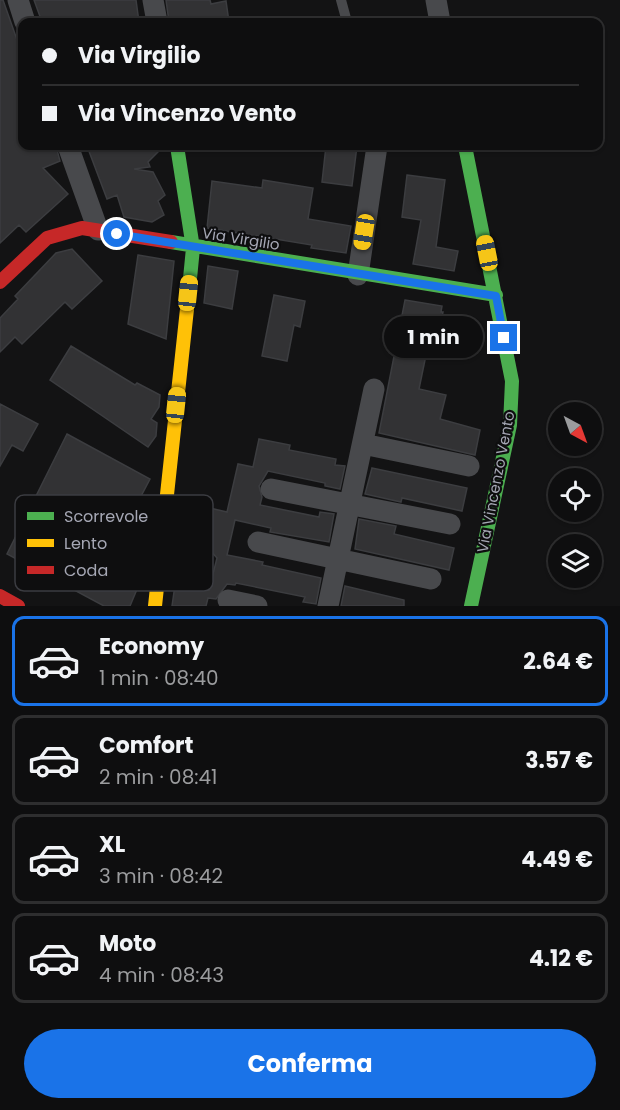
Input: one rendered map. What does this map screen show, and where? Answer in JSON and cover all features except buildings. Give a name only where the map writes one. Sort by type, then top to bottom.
[{"type":"street","points":[[18,0],[24,18]]},
{"type":"street","points":[[153,0],[156,18]]},
{"type":"street","points":[[436,0],[439,18]]},
{"type":"street","points":[[69,150],[98,230]]},
{"type":"street","points":[[167,495],[193,248],[178,150]]},
{"type":"street","points":[[358,275],[376,150]]},
{"type":"street","name":"Via Vincenzo Vento","points":[[466,150],[512,381],[510,425],[471,606]]},
{"type":"street","name":"Via Virgilio","points":[[0,282],[46,237],[82,228],[496,296]]},
{"type":"street","points":[[328,606],[374,389]]},
{"type":"street","points":[[363,444],[470,466]]},
{"type":"street","points":[[271,489],[450,524]]},
{"type":"street","points":[[258,542],[431,579]]},
{"type":"street","points":[[155,606],[157,591]]},
{"type":"street","points":[[0,596],[18,606]]},
{"type":"street","points":[[228,600],[257,606]]},
{"type":"lane","points":[[341,0],[346,18]]},
{"type":"traffic: fast","points":[[178,150],[193,248],[187,309]]},
{"type":"traffic: fast","points":[[466,150],[512,381],[510,425],[471,606]]},
{"type":"traffic: fast","points":[[171,242],[496,295]]},
{"type":"traffic: slow","points":[[167,495],[187,309]]},
{"type":"traffic: slow","points":[[155,606],[157,591]]},
{"type":"traffic: jam","points":[[0,282],[47,238],[82,228],[171,242]]},
{"type":"traffic: jam","points":[[0,596],[18,606]]},
{"type":"route","points":[[117,234],[496,296],[504,338]]}]
